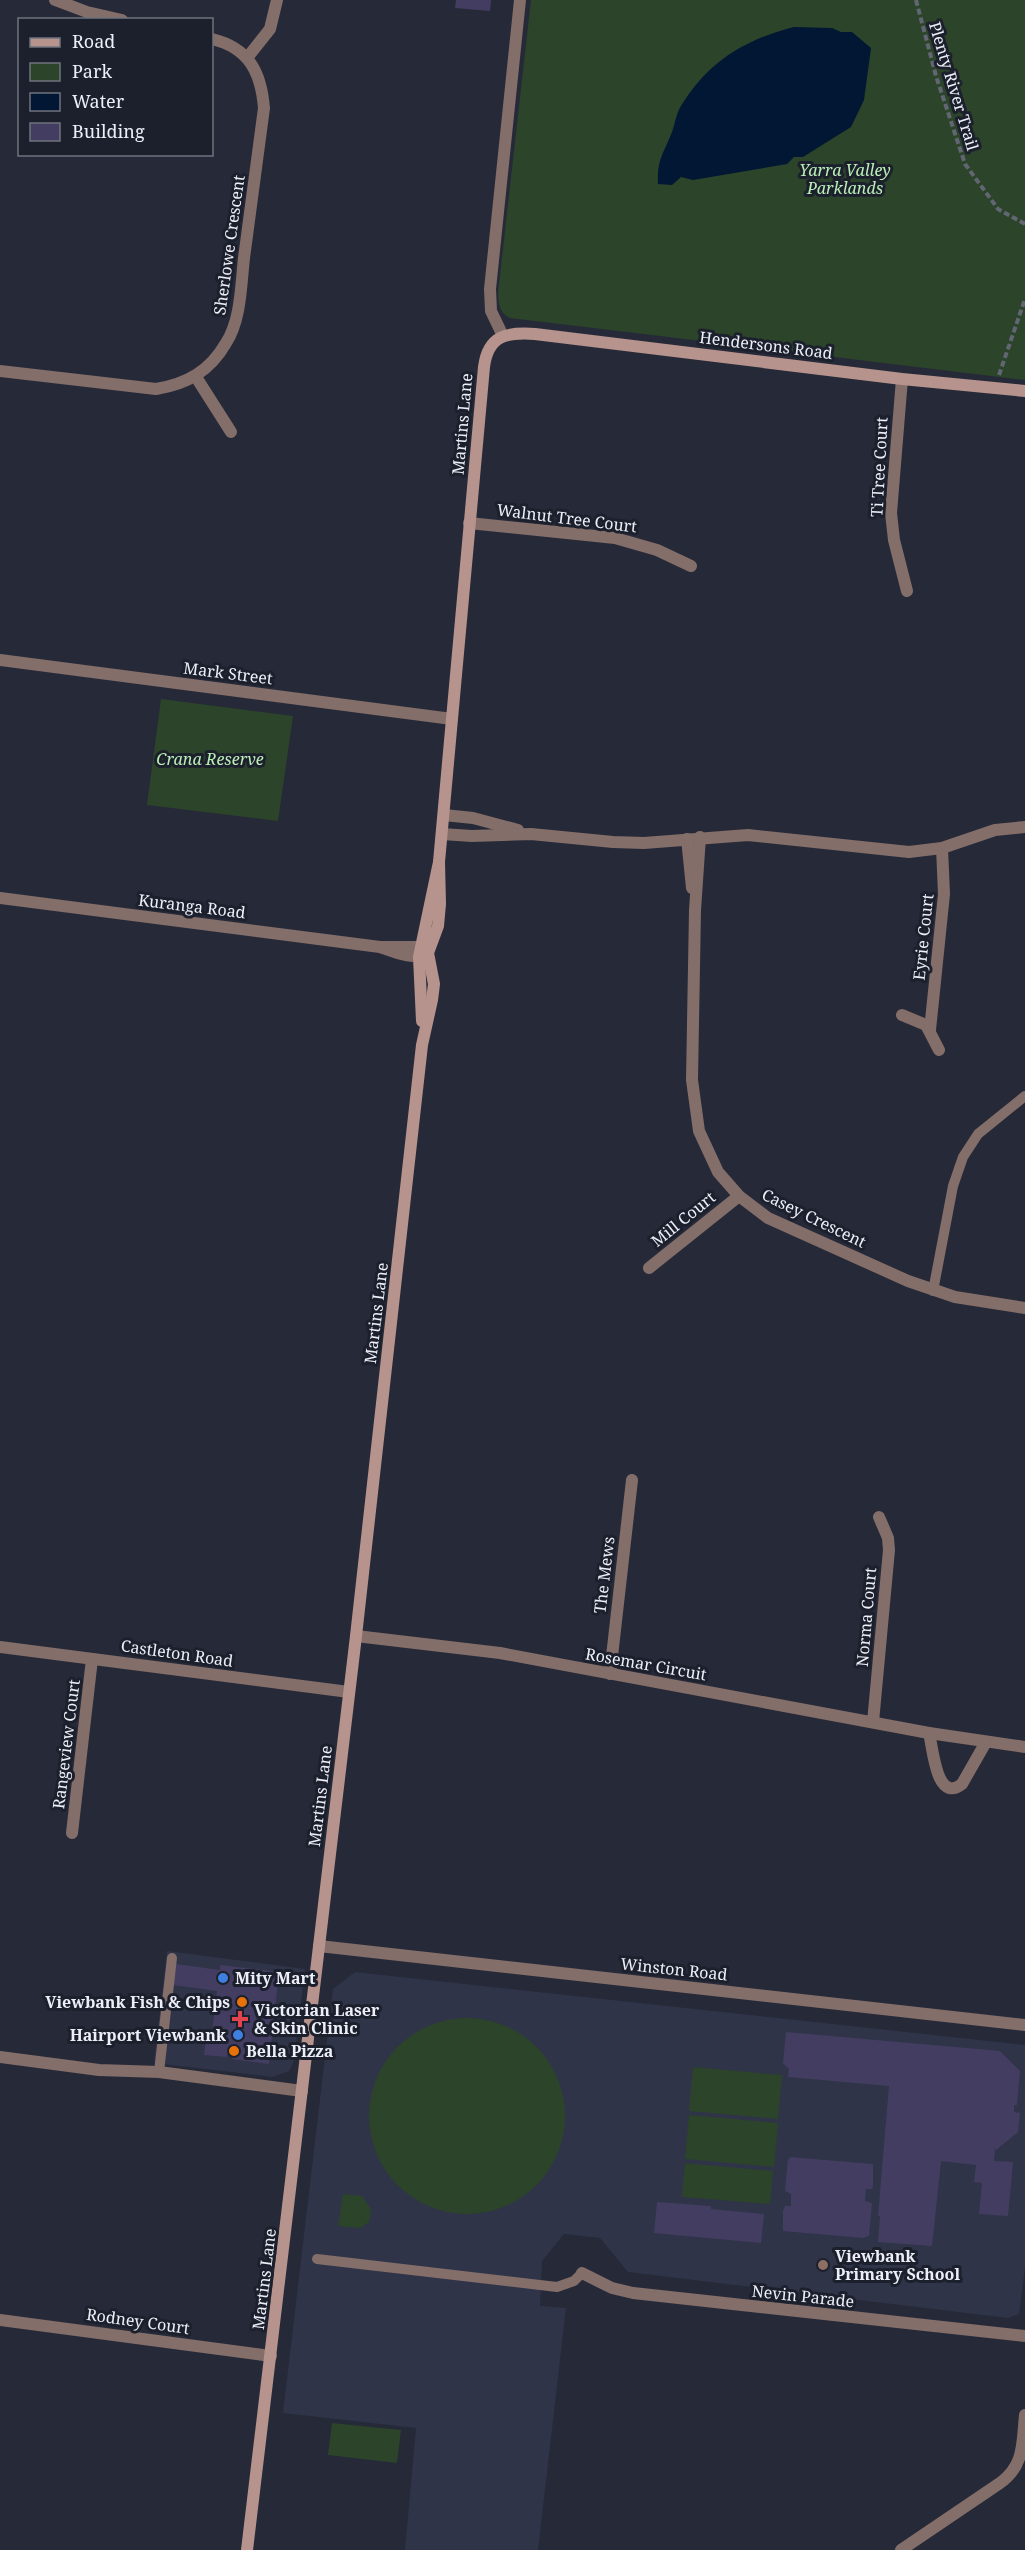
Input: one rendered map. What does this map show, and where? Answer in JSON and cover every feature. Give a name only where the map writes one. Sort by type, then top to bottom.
[{"type":"street","points":[[55,0],[87,12],[113,18]]},
{"type":"street","points":[[213,39],[235,48],[247,58],[270,29],[277,0]]},
{"type":"street","points":[[503,336],[491,311],[489,289],[520,0]]},
{"type":"street","name":"Sherlowe Crescent","points":[[0,371],[156,389],[178,386],[195,377],[217,357],[234,327],[264,108],[262,88],[257,72],[247,58]]},
{"type":"street","name":"Hendersons Road","points":[[503,336],[520,333],[535,334],[902,379],[1025,391]]},
{"type":"street","name":"Martins Lane","points":[[247,2550],[320,1946],[422,1045],[434,984],[422,952],[438,926],[439,862],[485,355],[489,347],[503,336]]},
{"type":"street","points":[[195,377],[231,432]]},
{"type":"street","name":"Ti Tree Court","points":[[902,379],[891,513],[894,540],[907,591]]},
{"type":"street","name":"Walnut Tree Court","points":[[469,523],[615,538],[657,550],[691,566]]},
{"type":"street","name":"Mark Street","points":[[0,660],[452,719]]},
{"type":"street","points":[[444,815],[473,818],[531,834]]},
{"type":"street","points":[[442,834],[472,836],[531,834],[613,843],[644,843],[748,835],[895,852],[942,848],[995,830],[1025,826]]},
{"type":"street","name":"Casey Crescent","points":[[700,837],[695,910],[692,1080],[699,1131],[718,1172],[739,1196],[768,1218],[785,1226],[933,1291],[971,1301],[1025,1308]]},
{"type":"street","name":"Casey Crescent","points":[[687,839],[695,910]]},
{"type":"street","name":"Eyrie Court","points":[[930,1030],[944,894],[942,848]]},
{"type":"street","name":"Kuranga Road","points":[[0,898],[380,947],[403,955],[422,952]]},
{"type":"street","points":[[902,1015],[920,1022],[930,1030],[939,1050]]},
{"type":"street","name":"Mill Court","points":[[649,1268],[739,1196]]},
{"type":"street","name":"The Mews","points":[[610,1674],[632,1480]]},
{"type":"street","name":"Norma Court","points":[[873,1722],[889,1550],[888,1538],[879,1517]]},
{"type":"street","name":"Rosemar Circuit","points":[[356,1636],[500,1653],[930,1733],[1025,1747]]},
{"type":"street","name":"Castleton Road","points":[[0,1647],[349,1692]]},
{"type":"street","name":"Rangeview Court","points":[[72,1833],[92,1659]]},
{"type":"street","points":[[930,1733],[939,1779],[944,1786],[951,1789],[962,1784],[986,1742]]},
{"type":"street","name":"Winston Road","points":[[320,1946],[1025,2025]]},
{"type":"street","points":[[0,2057],[99,2070],[159,2072],[302,2091]]},
{"type":"street","name":"Nevin Parade","points":[[582,2273],[612,2288],[633,2293],[1025,2337]]},
{"type":"street","name":"Rodney Court","points":[[0,2320],[271,2356]]},
{"type":"street","points":[[901,2550],[1000,2484],[1021,2467],[1025,2415]]},
{"type":"lane","points":[[933,1291],[953,1186],[963,1157],[978,1134],[1025,1096]]},
{"type":"lane","points":[[159,2072],[172,1958]]},
{"type":"lane","points":[[317,2259],[557,2286],[567,2285],[582,2273]]},
{"type":"path","name":"Plenty River Trail","points":[[916,0],[936,76],[965,164],[998,209],[1025,224]]},
{"type":"path","points":[[995,388],[1025,299]]},
{"type":"shaded area","points":[[167,1951],[305,1969],[294,2061],[289,2071],[272,2077],[154,2063]]},
{"type":"shaded area","name":"Viewbank Primary School","points":[[355,1972],[1025,2045],[1025,2268],[1019,2314],[1008,2318],[628,2272],[600,2238],[564,2234],[542,2261],[540,2306],[566,2308],[538,2550],[405,2550],[416,2428],[283,2413],[333,1989]]},
{"type":"green space","name":"Yarra Valley Parklands","points":[[531,0],[1025,0],[1025,380],[506,316],[500,308],[498,293]]},
{"type":"green space","name":"Crana Reserve","points":[[161,699],[293,716],[278,821],[147,805]]},
{"type":"green space","points":[[467,2018],[486,2020],[504,2026],[521,2035],[536,2047],[548,2062],[557,2079],[563,2097],[565,2116],[563,2135],[557,2153],[548,2170],[536,2185],[521,2197],[504,2206],[486,2212],[467,2214],[448,2212],[430,2206],[413,2197],[398,2185],[386,2170],[377,2153],[371,2135],[369,2116],[371,2097],[377,2079],[386,2062],[398,2047],[413,2035],[430,2026],[448,2020]]},
{"type":"green space","points":[[693,2067],[782,2075],[778,2119],[689,2111]]},
{"type":"green space","points":[[689,2115],[778,2123],[774,2167],[685,2159]]},
{"type":"green space","points":[[685,2163],[773,2171],[770,2204],[682,2197]]},
{"type":"green space","points":[[343,2194],[362,2196],[371,2209],[369,2222],[360,2228],[338,2226]]},
{"type":"green space","points":[[332,2423],[401,2430],[397,2463],[328,2455]]},
{"type":"water","points":[[794,27],[832,28],[841,32],[852,32],[871,48],[864,100],[851,127],[803,157],[794,157],[787,164],[693,180],[681,177],[672,185],[658,184],[663,152],[678,112],[703,76],[729,54],[759,38]]},
{"type":"building","points":[[456,0],[491,0],[490,11],[455,8]]},
{"type":"building","points":[[176,1964],[220,1970],[220,1965],[279,1972],[269,2064],[232,2059],[232,2055],[227,2055],[227,2057],[204,2055],[206,2039],[211,2040],[217,1991],[173,1985]]},
{"type":"building","points":[[786,2032],[1000,2051],[1020,2071],[1017,2105],[1014,2105],[1014,2112],[1020,2113],[1018,2132],[996,2150],[995,2148],[994,2161],[1013,2162],[1008,2216],[979,2214],[982,2183],[974,2182],[976,2165],[941,2161],[932,2246],[878,2242],[880,2216],[878,2216],[889,2086],[788,2077],[789,2069],[783,2063]]},
{"type":"building","points":[[790,2157],[873,2164],[873,2185],[872,2189],[866,2189],[865,2201],[872,2203],[869,2236],[863,2238],[783,2231],[783,2211],[785,2206],[791,2206],[791,2194],[785,2191]]},
{"type":"building","points":[[657,2202],[711,2206],[711,2209],[764,2214],[761,2243],[654,2233]]},
{"type":"place","name":"Mity Mart","points":[[223,1978]]},
{"type":"place","name":"Viewbank Fish & Chips","points":[[242,2002]]},
{"type":"place","name":"Victorian Laser & Skin Clinic","points":[[240,2019]]},
{"type":"place","name":"Hairport Viewbank","points":[[238,2035]]},
{"type":"place","name":"Bella Pizza","points":[[234,2051]]},
{"type":"place","name":"Viewbank Primary School","points":[[823,2265]]}]
